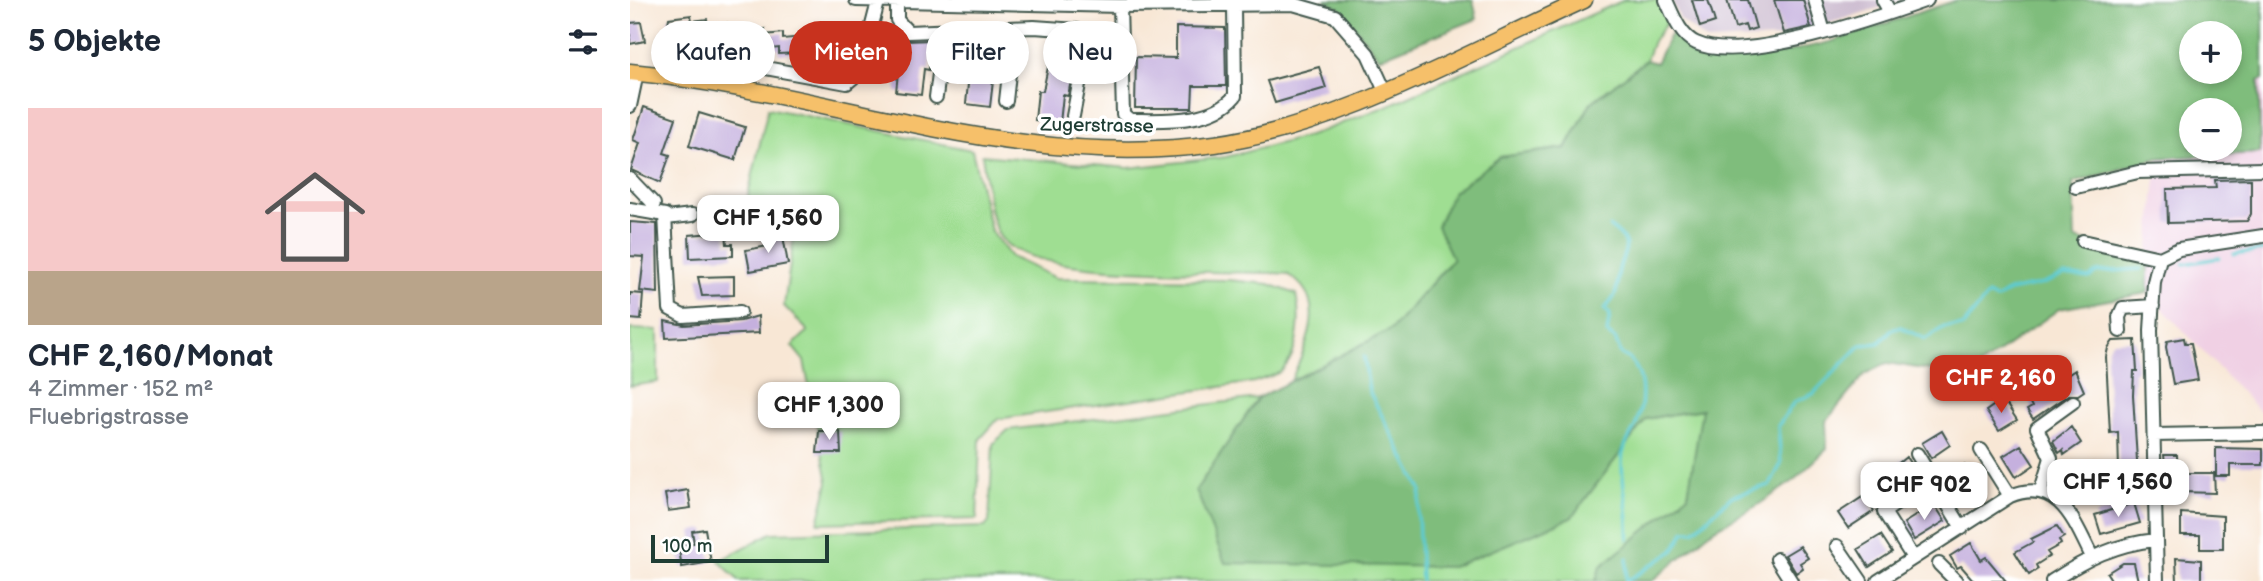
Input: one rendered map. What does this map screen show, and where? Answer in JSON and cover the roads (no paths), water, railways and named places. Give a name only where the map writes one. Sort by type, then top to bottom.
[{"type":"main road","name":"Zugerstrasse","points":[[633,73],[750,90],[989,140],[1045,148],[1129,152],[1217,144],[1259,135],[1385,92],[1584,0]]},
{"type":"street","points":[[856,0],[1120,6],[1293,4],[1335,16],[1368,54],[1385,92]]},
{"type":"street","points":[[1666,0],[1688,38],[1704,46],[1759,45],[1824,32],[1927,0]]},
{"type":"street","points":[[1815,0],[1824,32]]},
{"type":"street","points":[[1883,0],[1891,12]]},
{"type":"street","points":[[775,70],[847,83],[860,72],[878,2]]},
{"type":"street","points":[[897,3],[897,20],[900,27],[908,32],[926,31]]},
{"type":"street","points":[[1120,6],[1123,114],[1130,120],[1181,120],[1226,106],[1235,96],[1234,5]]},
{"type":"street","points":[[1029,28],[1077,30],[1083,34],[1087,42],[1073,116]]},
{"type":"street","points":[[630,106],[633,73]]},
{"type":"street","points":[[936,97],[938,84]]},
{"type":"street","points":[[1006,101],[1008,84]]},
{"type":"street","points":[[2076,187],[2138,172],[2263,169]]},
{"type":"street","points":[[630,178],[654,204]]},
{"type":"street","points":[[630,209],[659,212],[666,218],[692,215]]},
{"type":"street","points":[[666,218],[670,309],[683,316],[740,313]]},
{"type":"street","points":[[2157,581],[2153,306],[2160,258],[2168,251],[2179,248],[2263,236]]},
{"type":"street","points":[[2082,241],[2160,258]]},
{"type":"street","points":[[2119,331],[2119,317],[2123,309],[2153,306]]},
{"type":"street","points":[[2041,491],[2051,458],[2037,428],[2073,402]]},
{"type":"street","points":[[2154,435],[2263,433]]},
{"type":"street","points":[[1981,450],[2010,496]]},
{"type":"street","points":[[1917,454],[1962,528]]},
{"type":"street","points":[[1913,558],[1884,512],[1919,489]]},
{"type":"street","points":[[1878,581],[2010,496],[2028,489],[2041,491],[2059,501],[2091,555]]},
{"type":"street","points":[[2052,581],[2091,555],[2125,543],[2156,540]]},
{"type":"street","points":[[1837,546],[1861,581]]},
{"type":"street","points":[[1777,559],[1791,581]]},
{"type":"street","points":[[1939,564],[1956,581]]},
{"type":"waterway","points":[[1610,227],[1623,239],[1626,249],[1616,294],[1604,309],[1610,314],[1607,333],[1615,339],[1621,354],[1636,367],[1642,386],[1641,407],[1622,457],[1628,539]]},
{"type":"waterway","points":[[2234,254],[2263,250]]},
{"type":"waterway","points":[[2184,264],[2219,258]]},
{"type":"waterway","points":[[1627,581],[1673,551],[1685,531],[1694,531],[1732,496],[1770,485],[1781,464],[1778,426],[1794,402],[1813,394],[1861,345],[1879,343],[1891,330],[1901,327],[1925,339],[1944,327],[1963,326],[1988,295],[1996,299],[2009,291],[2043,284],[2064,275],[2089,278],[2097,272],[2141,269]]},
{"type":"waterway","points":[[1364,357],[1369,391],[1421,490],[1418,514],[1421,580]]},
{"type":"waterway","points":[[1626,581],[1627,558]]}]
